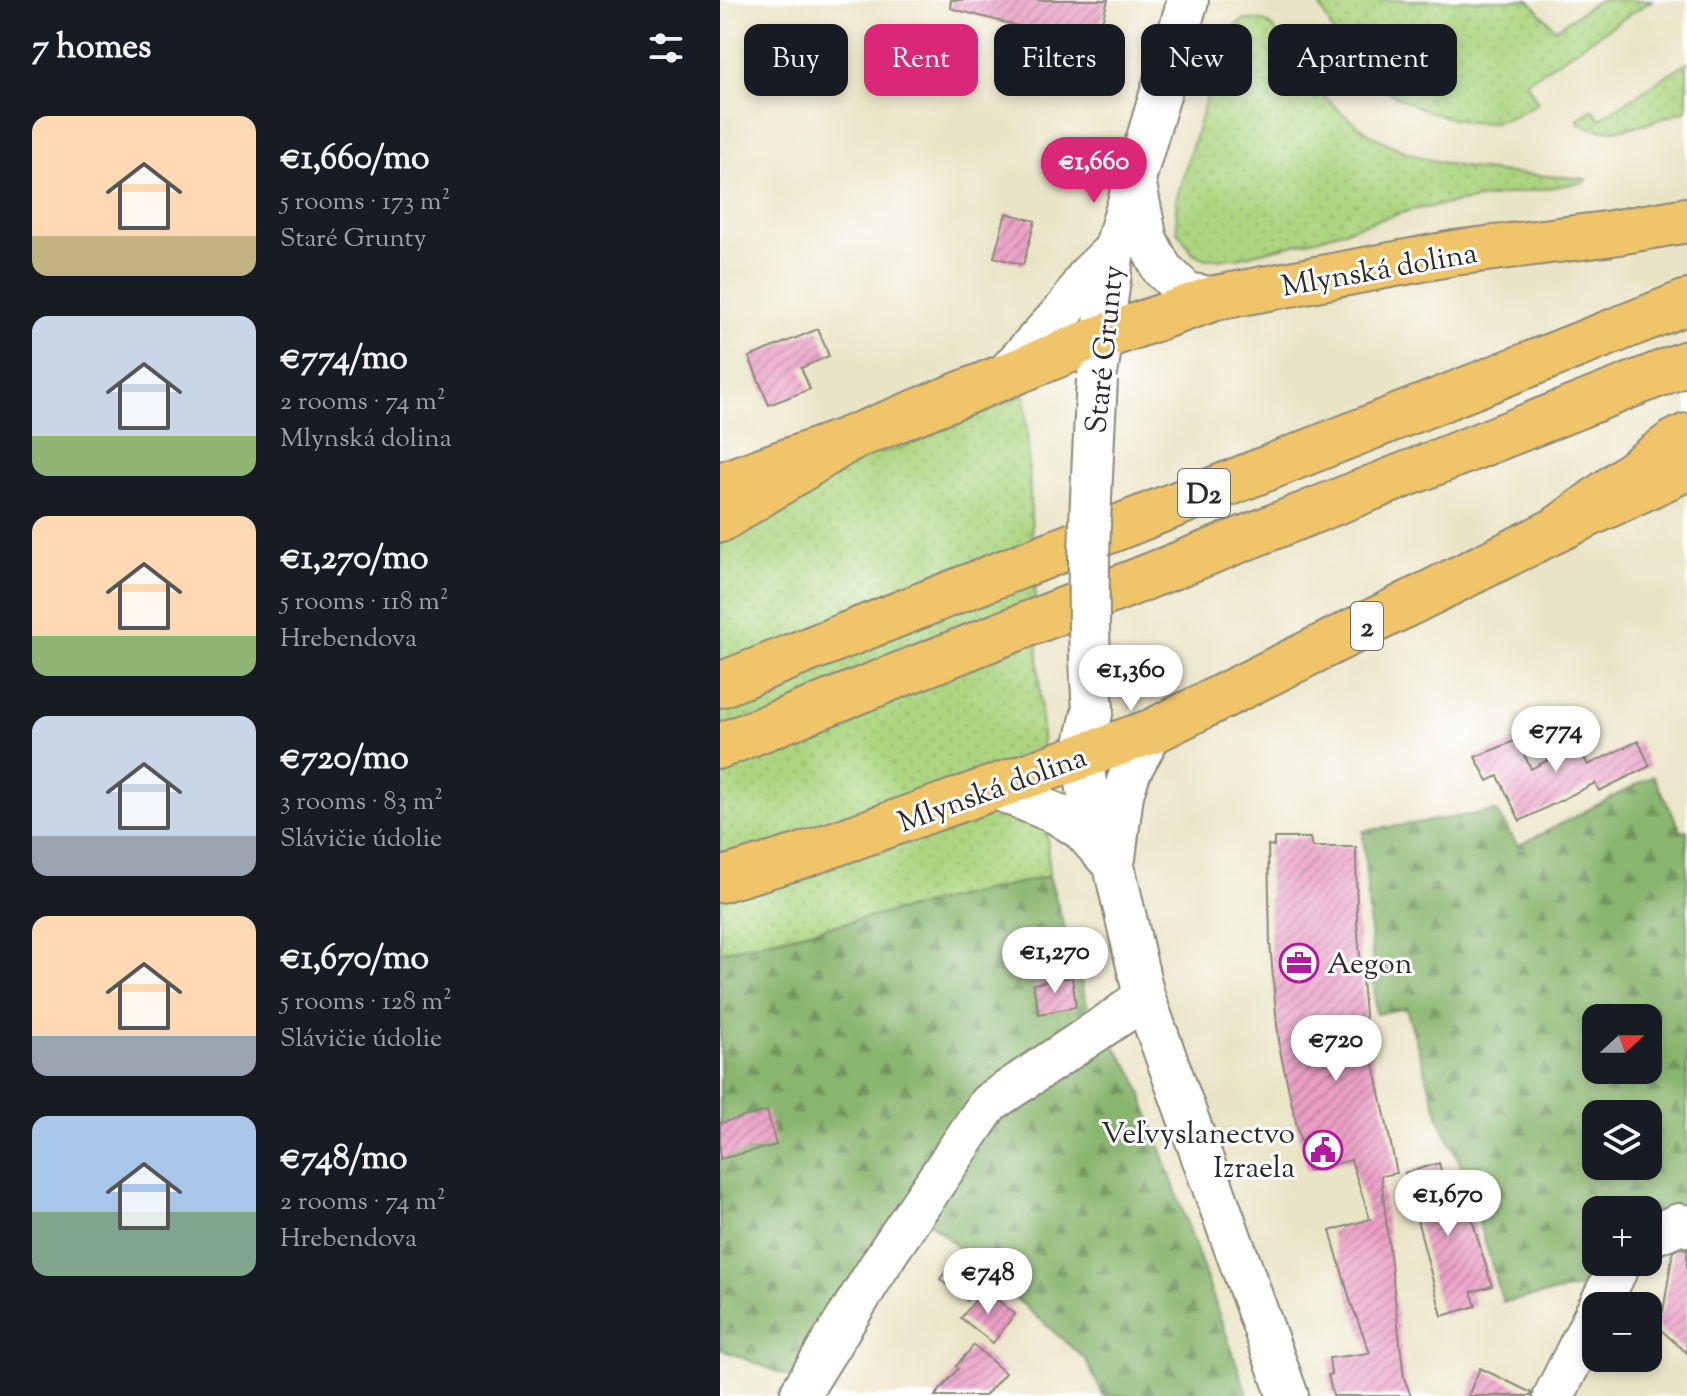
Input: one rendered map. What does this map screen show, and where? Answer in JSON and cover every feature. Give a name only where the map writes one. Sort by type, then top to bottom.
[{"type":"main road","name":"Mlynská dolina","points":[[720,485],[849,439],[1004,376],[1098,359],[1215,298],[1454,253],[1606,234],[1687,220]]},
{"type":"main road","name":"D2","points":[[720,685],[1687,302]]},
{"type":"main road","name":"D2","points":[[720,746],[1687,363]]},
{"type":"main road","points":[[1556,530],[1673,443],[1687,436]]},
{"type":"main road","points":[[720,520],[849,439]]},
{"type":"main road","name":"Mlynská dolina","points":[[720,880],[801,856],[994,788],[1096,737],[1153,731],[1687,468]]},
{"type":"street","name":"Staré Grunty","points":[[1096,737],[1088,643],[1088,557],[1098,359],[1114,250],[1188,0]]},
{"type":"street","points":[[1135,177],[1147,240],[1162,269],[1187,293],[1215,298]]},
{"type":"street","points":[[1004,376],[1067,307],[1088,275],[1114,250]]},
{"type":"street","points":[[1114,866],[1123,794],[1131,770],[1153,731]]},
{"type":"street","points":[[1096,737],[1123,794]]},
{"type":"street","points":[[1096,737],[1088,795],[1114,866],[1133,1005],[1288,1396]]},
{"type":"street","points":[[994,788],[1057,814],[1082,830],[1114,866]]},
{"type":"street","points":[[801,1392],[888,1252],[989,1103],[1133,1005]]},
{"type":"street","points":[[1662,1231],[1679,1224],[1687,1226]]},
{"type":"street","points":[[1554,1396],[1582,1340]]},
{"type":"green space","points":[[1317,0],[1529,0],[1555,29],[1599,0],[1652,0],[1526,82],[1538,103],[1493,122],[1457,120],[1396,96],[1457,96],[1457,24],[1329,24]]},
{"type":"green space","points":[[1243,20],[1258,20],[1269,24],[1268,96],[1323,96],[1377,138],[1434,161],[1495,171],[1587,179],[1584,182],[1411,210],[1316,239],[1237,258],[1205,259],[1193,253],[1177,231],[1176,200],[1207,96],[1252,96],[1252,24],[1238,24]]},
{"type":"green space","points":[[1687,62],[1687,110],[1618,129],[1590,128],[1579,123],[1578,119],[1593,109],[1600,119]]},
{"type":"green space","points":[[1025,394],[1049,876],[720,952],[720,480],[898,449]]},
{"type":"green space","points":[[1653,776],[1682,832],[1687,830],[1687,1217],[1662,1224],[1662,1196],[1582,1196],[1582,1276],[1600,1276],[1595,1285],[1503,1302],[1464,1172],[1440,1121],[1406,1008],[1376,1014],[1363,831],[1496,811],[1518,846]]},
{"type":"green space","points":[[1049,876],[1088,1007],[1135,1076],[1248,1396],[1104,1396],[1085,1359],[912,1207],[790,1377],[720,1349],[720,952]]},
{"type":"building","points":[[951,0],[1108,0],[1101,24],[1010,24],[950,8]]},
{"type":"building","points":[[1006,213],[1035,221],[1023,265],[994,257]]},
{"type":"building","points":[[818,329],[829,356],[801,368],[810,389],[769,405],[749,357]]},
{"type":"building","points":[[1517,740],[1531,769],[1577,745],[1588,765],[1638,741],[1650,766],[1599,791],[1595,783],[1520,821],[1498,776],[1488,781],[1475,757]]},
{"type":"building","points":[[1274,838],[1310,838],[1312,847],[1356,847],[1357,922],[1366,1026],[1397,1173],[1381,1176],[1404,1378],[1411,1396],[1333,1396],[1328,1375],[1331,1374],[1329,1358],[1370,1353],[1351,1303],[1330,1231],[1370,1219],[1351,1160],[1307,1171],[1277,1025],[1270,943],[1268,845],[1274,846]]},
{"type":"building","points":[[1072,977],[1076,1007],[1039,1014],[1033,984]]},
{"type":"building","points":[[767,1111],[776,1145],[720,1159],[720,1123]]},
{"type":"building","points":[[1439,1163],[1443,1178],[1458,1173],[1492,1286],[1471,1292],[1476,1306],[1442,1316],[1405,1173]]},
{"type":"building","points":[[1687,1249],[1687,1353],[1662,1331],[1662,1313],[1673,1251]]},
{"type":"building","points":[[956,1259],[983,1281],[967,1301],[940,1279]]},
{"type":"building","points":[[984,1289],[1015,1314],[993,1343],[961,1318]]},
{"type":"building","points":[[974,1345],[1005,1373],[985,1396],[935,1396],[958,1369],[956,1366]]},
{"type":"building","points":[[1480,1368],[1532,1393],[1531,1396],[1468,1396]]},
{"type":"place","name":"Aegon","points":[[1299,963]]},
{"type":"place","name":"Veľvyslanectvo Izraela","points":[[1323,1150]]}]
